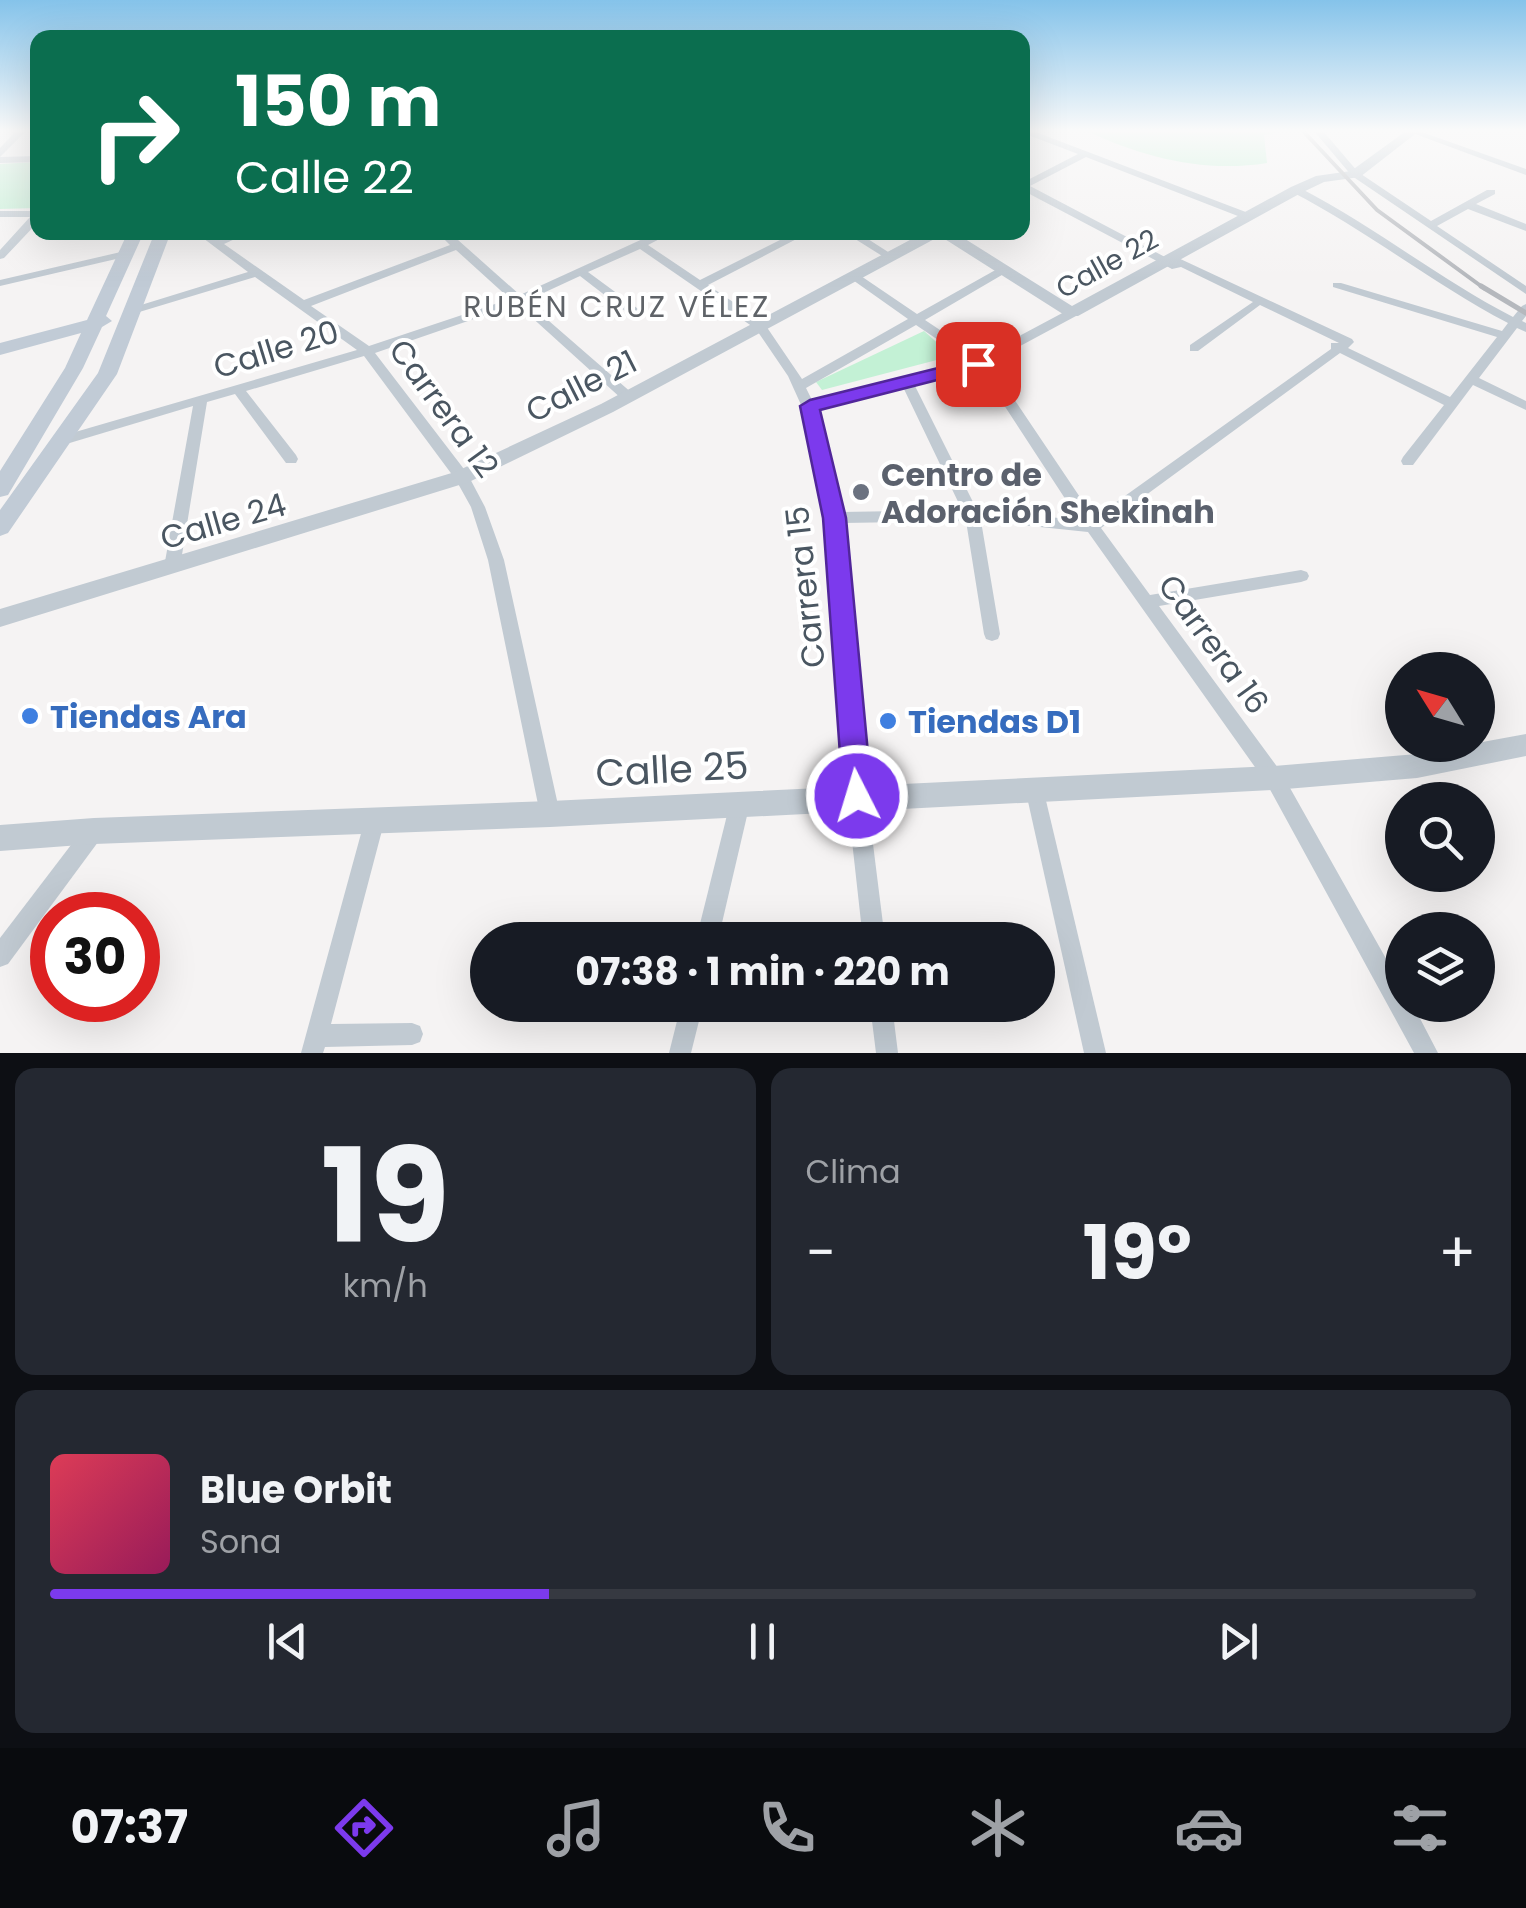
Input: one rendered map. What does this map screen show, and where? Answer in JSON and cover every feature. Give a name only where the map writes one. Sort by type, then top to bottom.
[{"type":"main road","points":[[0,489],[50,412],[132,240]]},
{"type":"main road","points":[[0,527],[107,374],[160,240]]},
{"type":"main road","points":[[0,350],[132,312]]},
{"type":"street","points":[[1153,180],[1247,216]]},
{"type":"street","name":"Calle 22","points":[[810,406],[978,364],[1318,180]]},
{"type":"street","points":[[1363,180],[1526,291]]},
{"type":"street","points":[[1030,190],[1453,404]]},
{"type":"street","points":[[1296,190],[1349,215],[1520,324]]},
{"type":"street","points":[[1429,226],[1490,192]]},
{"type":"street","points":[[1468,206],[1526,228]]},
{"type":"street","points":[[0,214],[30,214]]},
{"type":"street","points":[[0,256],[30,223]]},
{"type":"street","name":"Carrera 12","points":[[212,240],[367,350],[462,478],[478,507],[496,560],[550,814]]},
{"type":"street","points":[[216,243],[224,240]]},
{"type":"street","points":[[451,240],[628,397]]},
{"type":"street","name":"Calle 20","points":[[63,440],[367,350],[518,300],[651,240]]},
{"type":"street","points":[[699,285],[789,240]]},
{"type":"street","points":[[862,240],[891,257]]},
{"type":"street","name":"Calle 21","points":[[462,478],[628,397],[924,240]]},
{"type":"street","points":[[953,240],[1072,312]]},
{"type":"street","name":"Carrera 15","points":[[640,245],[760,326],[810,406],[835,518],[857,796],[872,922]]},
{"type":"street","points":[[302,305],[457,246]]},
{"type":"street","points":[[0,282],[126,254]]},
{"type":"street","points":[[835,518],[972,515],[1092,527],[1348,342],[1170,260]]},
{"type":"street","points":[[800,386],[1003,270]]},
{"type":"street","points":[[582,272],[637,314]]},
{"type":"street","points":[[132,312],[256,273]]},
{"type":"street","name":"Carrera 16","points":[[854,276],[978,364],[1005,396],[1092,527],[1274,778],[1426,1053]]},
{"type":"street","points":[[1336,286],[1503,335]]},
{"type":"street","points":[[1194,348],[1254,304]]},
{"type":"street","points":[[1408,460],[1503,335],[1520,324],[1526,308]]},
{"type":"street","points":[[1470,378],[1526,406]]},
{"type":"street","points":[[906,382],[972,515],[992,634]]},
{"type":"street","points":[[238,389],[291,459]]},
{"type":"street","points":[[172,567],[201,400]]},
{"type":"street","name":"Calle 24","points":[[0,618],[462,478]]},
{"type":"street","points":[[1146,602],[1300,576]]},
{"type":"street","name":"Calle 25","points":[[0,838],[94,830],[550,814],[1274,778],[1417,766],[1526,746]]},
{"type":"street","points":[[1034,788],[1095,1053]]},
{"type":"street","points":[[711,922],[740,803]]},
{"type":"street","points":[[375,819],[314,1044],[412,1034]]},
{"type":"street","points":[[0,956],[94,830]]},
{"type":"street","points":[[680,1053],[688,1022]]},
{"type":"street","points":[[883,1022],[887,1053]]},
{"type":"green space","points":[[0,180],[30,180],[30,208],[0,209]]},
{"type":"green space","points":[[924,331],[952,356],[822,390],[816,382]]},
{"type":"railway","points":[[1349,180],[1377,210],[1485,289]]},
{"type":"railway","points":[[1481,286],[1526,313]]},
{"type":"place","name":"Centro de Adoración Shekinah","points":[[861,492]]},
{"type":"place","name":"Tiendas Ara","points":[[30,716]]},
{"type":"place","name":"Tiendas D1","points":[[888,721]]},
{"type":"district","name":"RUBÉN CRUZ VÉLEZ","points":[[617,306]]},
{"type":"route","points":[[857,796],[835,518],[810,406],[978,364]]}]
